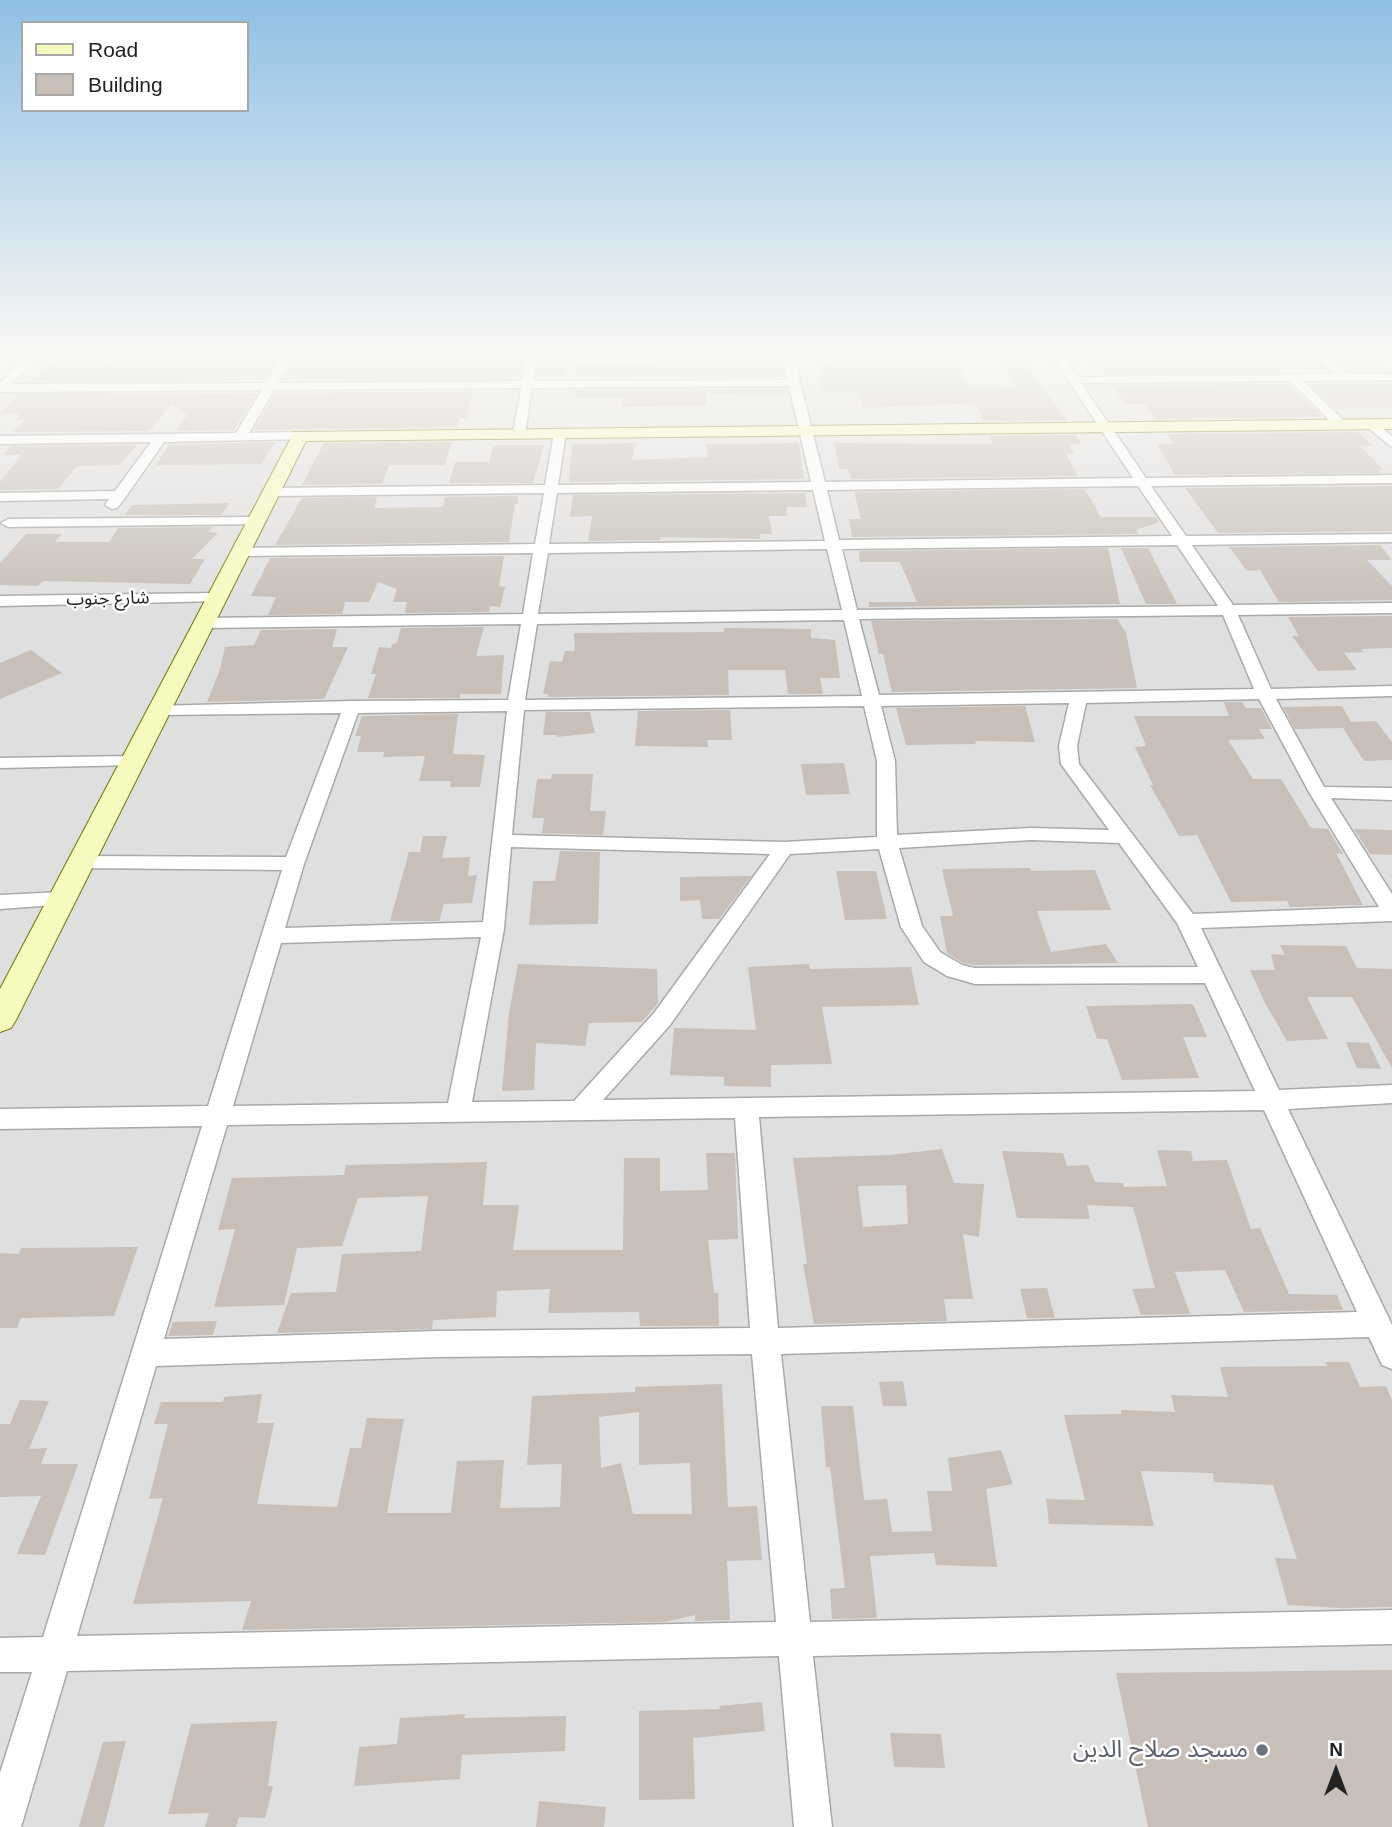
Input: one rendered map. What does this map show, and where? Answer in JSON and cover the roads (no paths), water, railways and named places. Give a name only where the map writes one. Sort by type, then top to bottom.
[{"type":"street","points":[[0,440],[59,439]]},
{"type":"street","points":[[101,521],[159,439]]},
{"type":"street","points":[[0,1020],[298,439]]},
{"type":"street","points":[[458,1112],[493,929],[516,704],[559,439]]},
{"type":"street","points":[[806,439],[886,761],[887,842],[912,927],[932,957],[955,971],[990,977],[1213,975]]},
{"type":"street","points":[[1112,439],[1229,611],[1265,692],[1318,792],[1392,913],[1187,921]]},
{"type":"street","points":[[271,492],[1392,479]]},
{"type":"street","points":[[0,497],[120,495]]},
{"type":"street","points":[[4,528],[32,496]]},
{"type":"street","points":[[4,528],[101,521],[256,521]]},
{"type":"street","points":[[240,552],[1392,538]]},
{"type":"street","name":"شارع جنوب","points":[[0,601],[216,598]]},
{"type":"street","points":[[204,623],[1392,608]]},
{"type":"street","points":[[159,710],[1079,698],[1392,691]]},
{"type":"street","points":[[1079,698],[1068,746],[1070,764],[1187,921],[1392,1356]]},
{"type":"street","points":[[2,1827],[294,864],[352,706]]},
{"type":"street","points":[[0,763],[133,761]]},
{"type":"street","points":[[1318,792],[1392,794]]},
{"type":"street","points":[[502,841],[784,848],[1031,834],[1125,837]]},
{"type":"street","points":[[581,1109],[662,1019],[784,848]]},
{"type":"street","points":[[81,862],[294,864]]},
{"type":"street","points":[[0,902],[62,899]]},
{"type":"street","points":[[272,936],[493,929]]},
{"type":"street","points":[[0,1119],[1273,1100],[1392,1094]]},
{"type":"street","points":[[746,1106],[765,1341],[813,1827]]},
{"type":"street","points":[[147,1353],[437,1345],[765,1341],[1377,1324]]},
{"type":"street","points":[[0,1655],[1392,1626]]},
{"type":"place","name":"مسجد صلاح الدين","points":[[1262,1750]]}]
